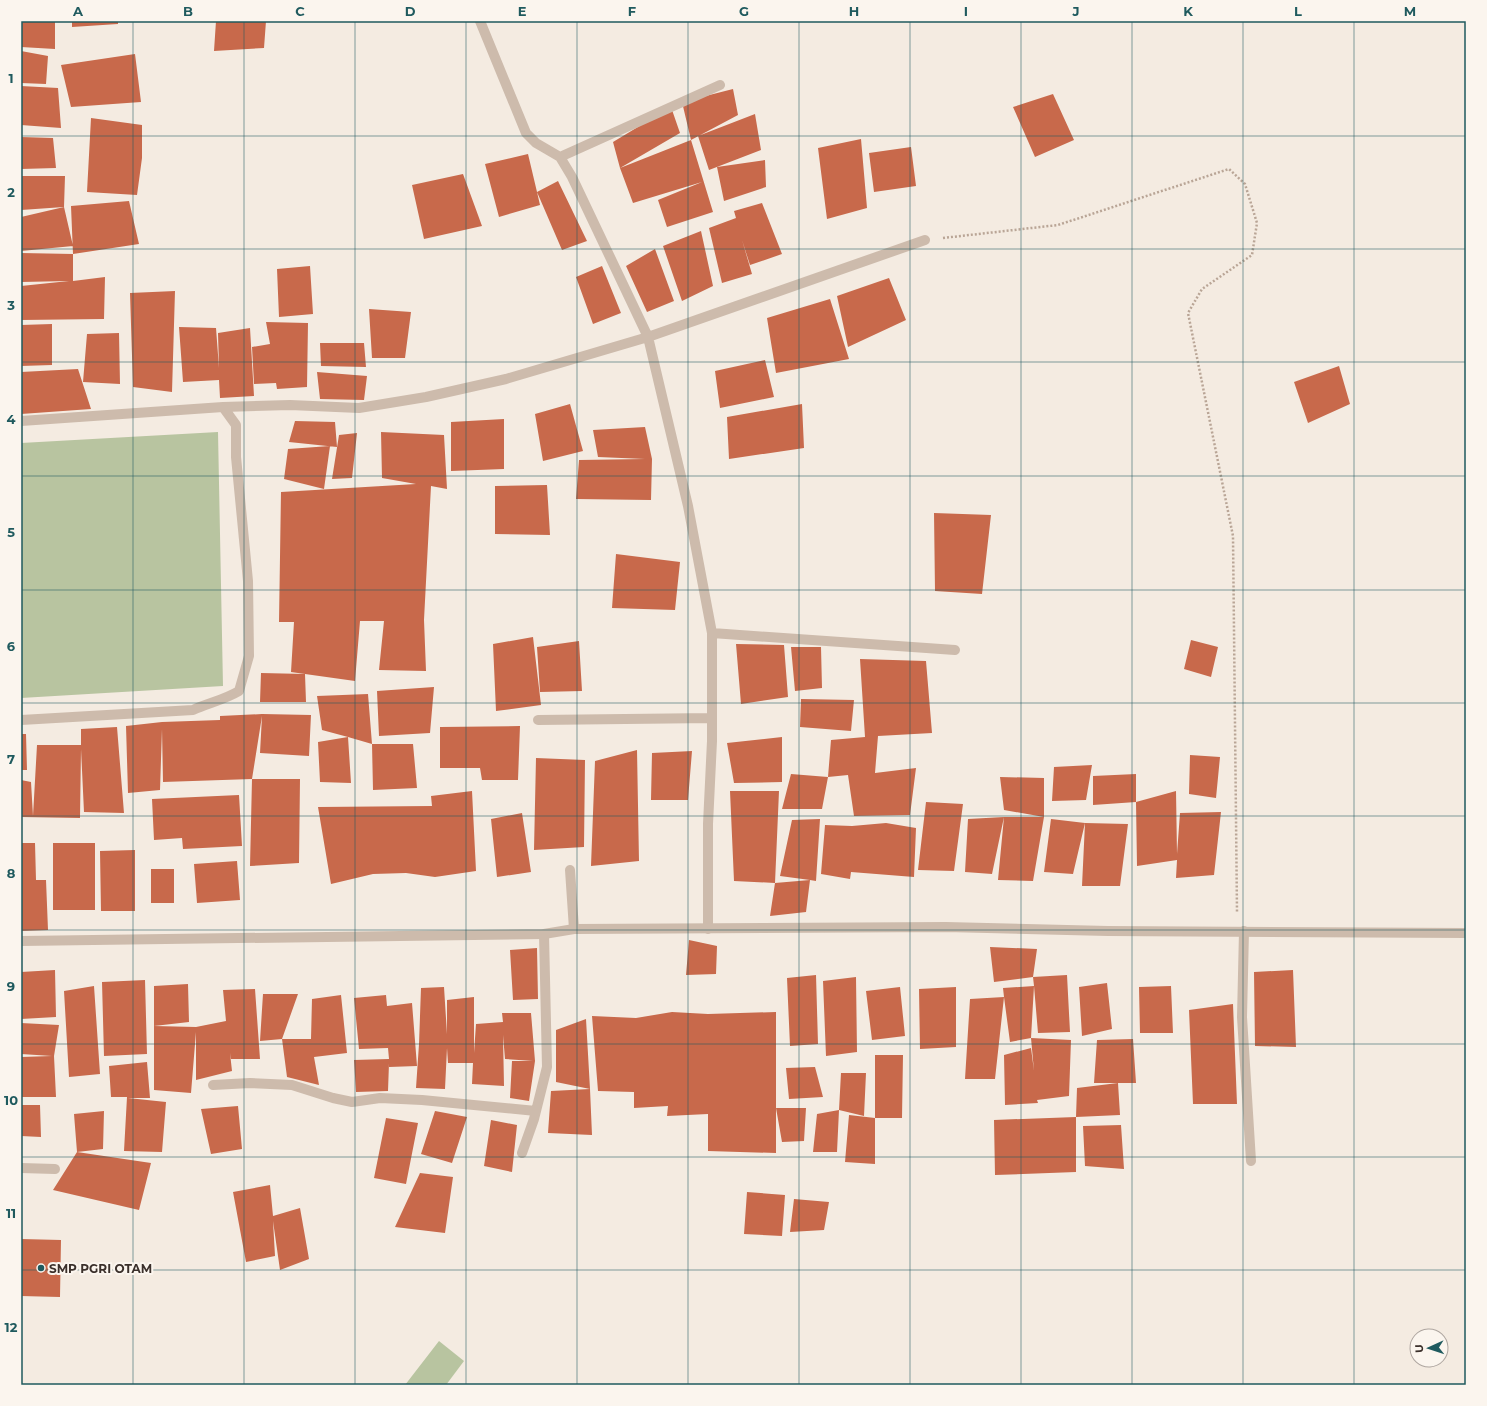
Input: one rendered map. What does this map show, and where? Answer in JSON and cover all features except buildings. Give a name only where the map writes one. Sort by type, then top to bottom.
[{"type":"street","points":[[480,21],[526,133],[536,143],[560,157],[572,177],[648,338],[688,506],[712,633],[712,718],[708,824],[708,929]]},
{"type":"street","points":[[560,157],[720,85]]},
{"type":"street","points":[[21,422],[223,407],[290,405],[359,408],[426,397],[506,379],[648,338],[925,240]]},
{"type":"street","points":[[21,720],[193,710],[210,702],[227,698],[238,691],[249,656],[248,581],[236,457],[236,425],[223,407]]},
{"type":"street","points":[[712,633],[956,650]]},
{"type":"street","points":[[538,720],[712,718]]},
{"type":"street","points":[[570,870],[574,929]]},
{"type":"street","points":[[21,941],[544,934],[574,929],[946,927],[1108,931],[1466,933]]},
{"type":"street","points":[[1240,931],[1242,1017],[1251,1160]]},
{"type":"street","points":[[522,1153],[536,1111],[547,1067],[544,934]]},
{"type":"street","points":[[213,1085],[250,1083],[292,1085],[333,1098],[352,1102],[380,1098],[422,1100],[536,1111]]},
{"type":"street","points":[[21,1168],[56,1169]]},
{"type":"path","points":[[925,240],[1058,225],[1228,169],[1245,184],[1257,223],[1252,255],[1202,289],[1188,313],[1233,536],[1240,931]]},
{"type":"green space","points":[[218,432],[223,686],[21,698],[21,443]]},
{"type":"green space","points":[[439,1341],[464,1361],[446,1385],[405,1385]]},
{"type":"place","name":"SMP PGRI OTAM","points":[[41,1268]]}]
